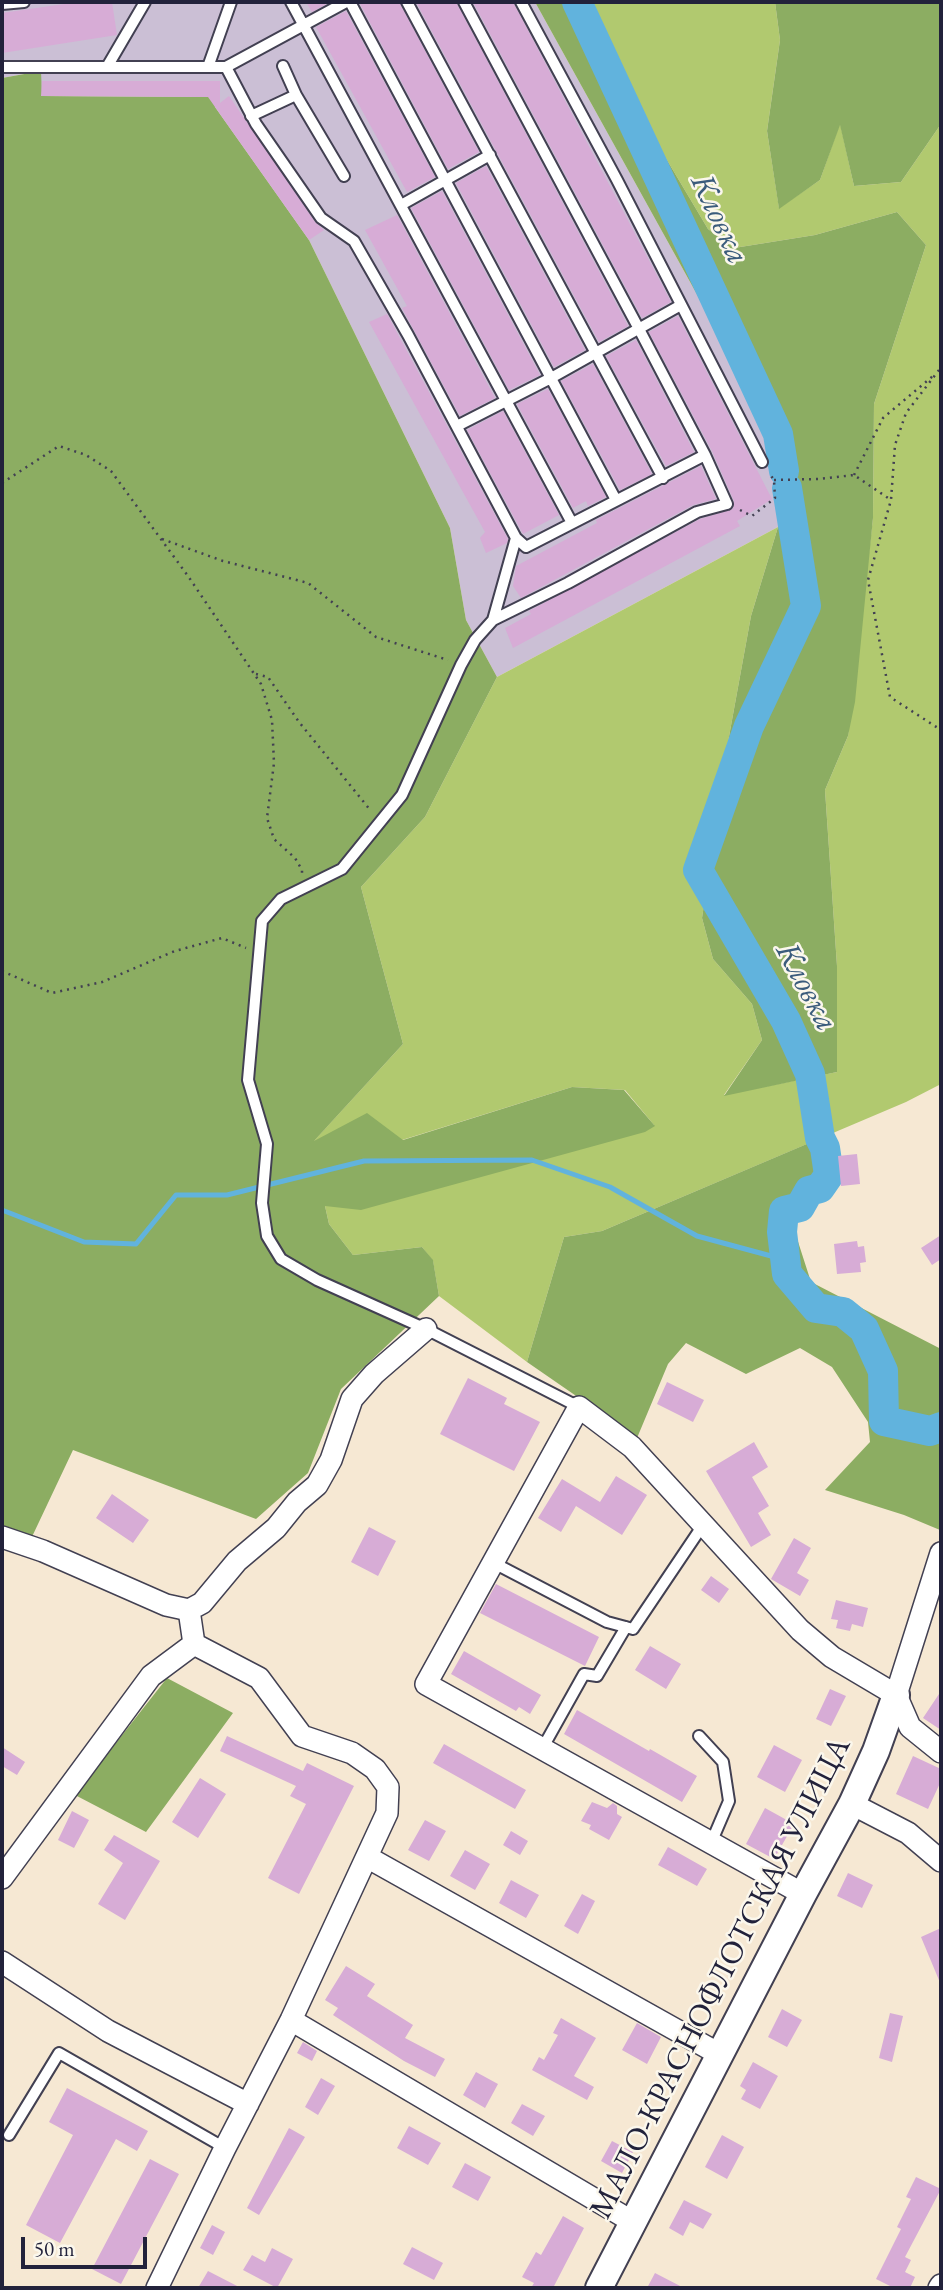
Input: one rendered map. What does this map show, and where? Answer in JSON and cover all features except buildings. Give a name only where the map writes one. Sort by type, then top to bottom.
[{"type":"street","points":[[2,1537],[43,1551],[166,1605],[189,1610],[202,1603],[237,1561],[276,1528],[296,1502],[317,1485],[331,1460],[352,1399],[389,1360],[426,1329]]},
{"type":"street","points":[[803,1894],[426,1684],[579,1407],[632,1447],[800,1630],[832,1657],[896,1695],[910,1727],[941,1752]]},
{"type":"street","points":[[896,1695],[941,1553]]},
{"type":"street","points":[[189,1610],[194,1644]]},
{"type":"street","points":[[158,2288],[290,2020],[387,1813],[388,1787],[375,1769],[352,1753],[302,1736],[259,1678],[194,1644]]},
{"type":"street","points":[[2,1878],[151,1676],[194,1644]]},
{"type":"street","name":"МАЛО-КРАСНОФЛОТСКАЯ УЛИЦА","points":[[598,2288],[852,1804],[876,1751],[896,1695]]},
{"type":"street","points":[[852,1804],[908,1833],[941,1861]]},
{"type":"street","points":[[367,1857],[719,2054]]},
{"type":"street","points":[[2,1962],[108,2031],[248,2104]]},
{"type":"street","points":[[290,2020],[633,2222]]},
{"type":"lane","points":[[2,4],[24,2]]},
{"type":"lane","points":[[107,67],[145,2]]},
{"type":"lane","points":[[208,66],[231,2]]},
{"type":"lane","points":[[291,2],[572,523]]},
{"type":"lane","points":[[2,67],[226,67],[348,2],[616,500]]},
{"type":"lane","points":[[407,2],[663,478]]},
{"type":"lane","points":[[464,2],[639,329],[705,455],[727,504],[697,512],[568,583],[493,620],[475,640],[402,795],[342,869],[281,899],[262,921],[248,1080],[268,1144],[262,1203],[267,1236],[281,1259],[317,1280],[426,1329],[579,1407]]},
{"type":"lane","points":[[521,2],[617,180],[762,462]]},
{"type":"lane","points":[[283,66],[296,95],[344,176]]},
{"type":"lane","points":[[226,67],[251,116],[321,218],[354,242],[408,335],[516,538],[526,547],[705,455]]},
{"type":"lane","points":[[251,116],[296,95]]},
{"type":"lane","points":[[401,205],[490,155]]},
{"type":"lane","points":[[457,426],[551,378],[681,305]]},
{"type":"lane","points":[[493,620],[516,538]]},
{"type":"lane","points":[[492,1562],[607,1622],[632,1629],[703,1524]]},
{"type":"lane","points":[[542,1749],[584,1674],[597,1676],[626,1627]]},
{"type":"lane","points":[[699,1736],[723,1762],[729,1801],[712,1843]]},
{"type":"lane","points":[[9,2135],[59,2053],[225,2148]]},
{"type":"path","points":[[854,475],[883,418],[940,370]]},
{"type":"path","points":[[940,370],[906,413],[895,444],[891,500],[868,580],[890,697],[941,730]]},
{"type":"path","points":[[2,483],[59,446],[86,455],[111,471],[261,684],[272,720],[274,763],[267,818],[274,839],[295,858],[302,870],[301,889]]},
{"type":"path","points":[[727,504],[752,516],[775,498],[774,480],[762,462]]},
{"type":"path","points":[[774,480],[854,475],[891,500]]},
{"type":"path","points":[[160,538],[223,561],[308,583],[376,637],[461,665]]},
{"type":"path","points":[[254,674],[268,677],[299,722],[380,822]]},
{"type":"path","points":[[2,971],[52,993],[102,982],[175,951],[222,938],[259,953]]},
{"type":"shaded area","points":[[2,2],[535,2],[787,457],[778,527],[497,677],[466,620],[450,528],[309,240],[215,107],[214,97],[41,96],[41,71],[2,78]]},
{"type":"green space","points":[[535,2],[573,2],[708,229],[734,248],[815,235],[897,212],[926,245],[874,404],[873,518],[855,702],[848,736],[825,790],[837,966],[837,1072],[724,1096],[762,1040],[752,1004],[713,959],[702,918],[728,742],[751,616],[778,527],[787,457]]},
{"type":"green space","points":[[573,2],[775,2],[780,40],[767,131],[779,208],[820,180],[840,123],[854,186],[901,182],[941,124],[941,1084],[906,1102],[602,1231],[564,1237],[527,1362],[439,1296],[433,1261],[422,1247],[353,1255],[329,1224],[325,1206],[654,1125],[625,1090],[572,1087],[402,1140],[312,1143],[403,1044],[361,887],[425,817],[497,677],[778,527],[751,616],[728,742],[702,918],[713,959],[752,1004],[762,1040],[724,1095],[837,1072],[837,966],[825,790],[848,736],[873,518],[874,404],[926,245],[897,212],[815,235],[734,248],[708,229]]},
{"type":"green space","points":[[775,2],[941,2],[941,124],[901,182],[854,186],[840,125],[820,180],[779,209],[767,131],[780,40]]},
{"type":"green space","points":[[41,71],[42,96],[214,97],[215,107],[309,240],[450,528],[466,620],[497,677],[425,817],[361,887],[403,1044],[314,1141],[367,1113],[403,1140],[572,1087],[624,1090],[655,1126],[645,1132],[361,1210],[325,1206],[329,1224],[353,1255],[422,1247],[433,1260],[439,1296],[341,1389],[308,1473],[256,1519],[73,1450],[30,1541],[2,1529],[2,78]]},
{"type":"green space","points":[[828,1135],[834,1176],[815,1205],[792,1223],[811,1282],[941,1349],[940,1530],[904,1515],[825,1490],[870,1442],[868,1422],[832,1367],[800,1348],[746,1374],[686,1343],[668,1364],[637,1438],[527,1362],[564,1237],[602,1231]]},
{"type":"green space","points":[[167,1678],[233,1713],[146,1832],[75,1795]]},
{"type":"waterway","name":"Кловка","points":[[577,2],[778,434],[784,471]]},
{"type":"waterway","name":"Кловка","points":[[787,488],[806,606],[749,726],[698,870],[786,1021],[810,1074],[829,1175],[820,1188],[809,1191],[800,1207],[784,1211],[782,1232],[787,1274],[816,1308],[843,1312],[864,1329],[883,1371],[884,1421],[930,1431],[941,1427]]},
{"type":"waterway","points":[[2,1210],[84,1242],[136,1244],[176,1195],[227,1195],[364,1161],[532,1160],[610,1187],[697,1236],[786,1260]]}]
